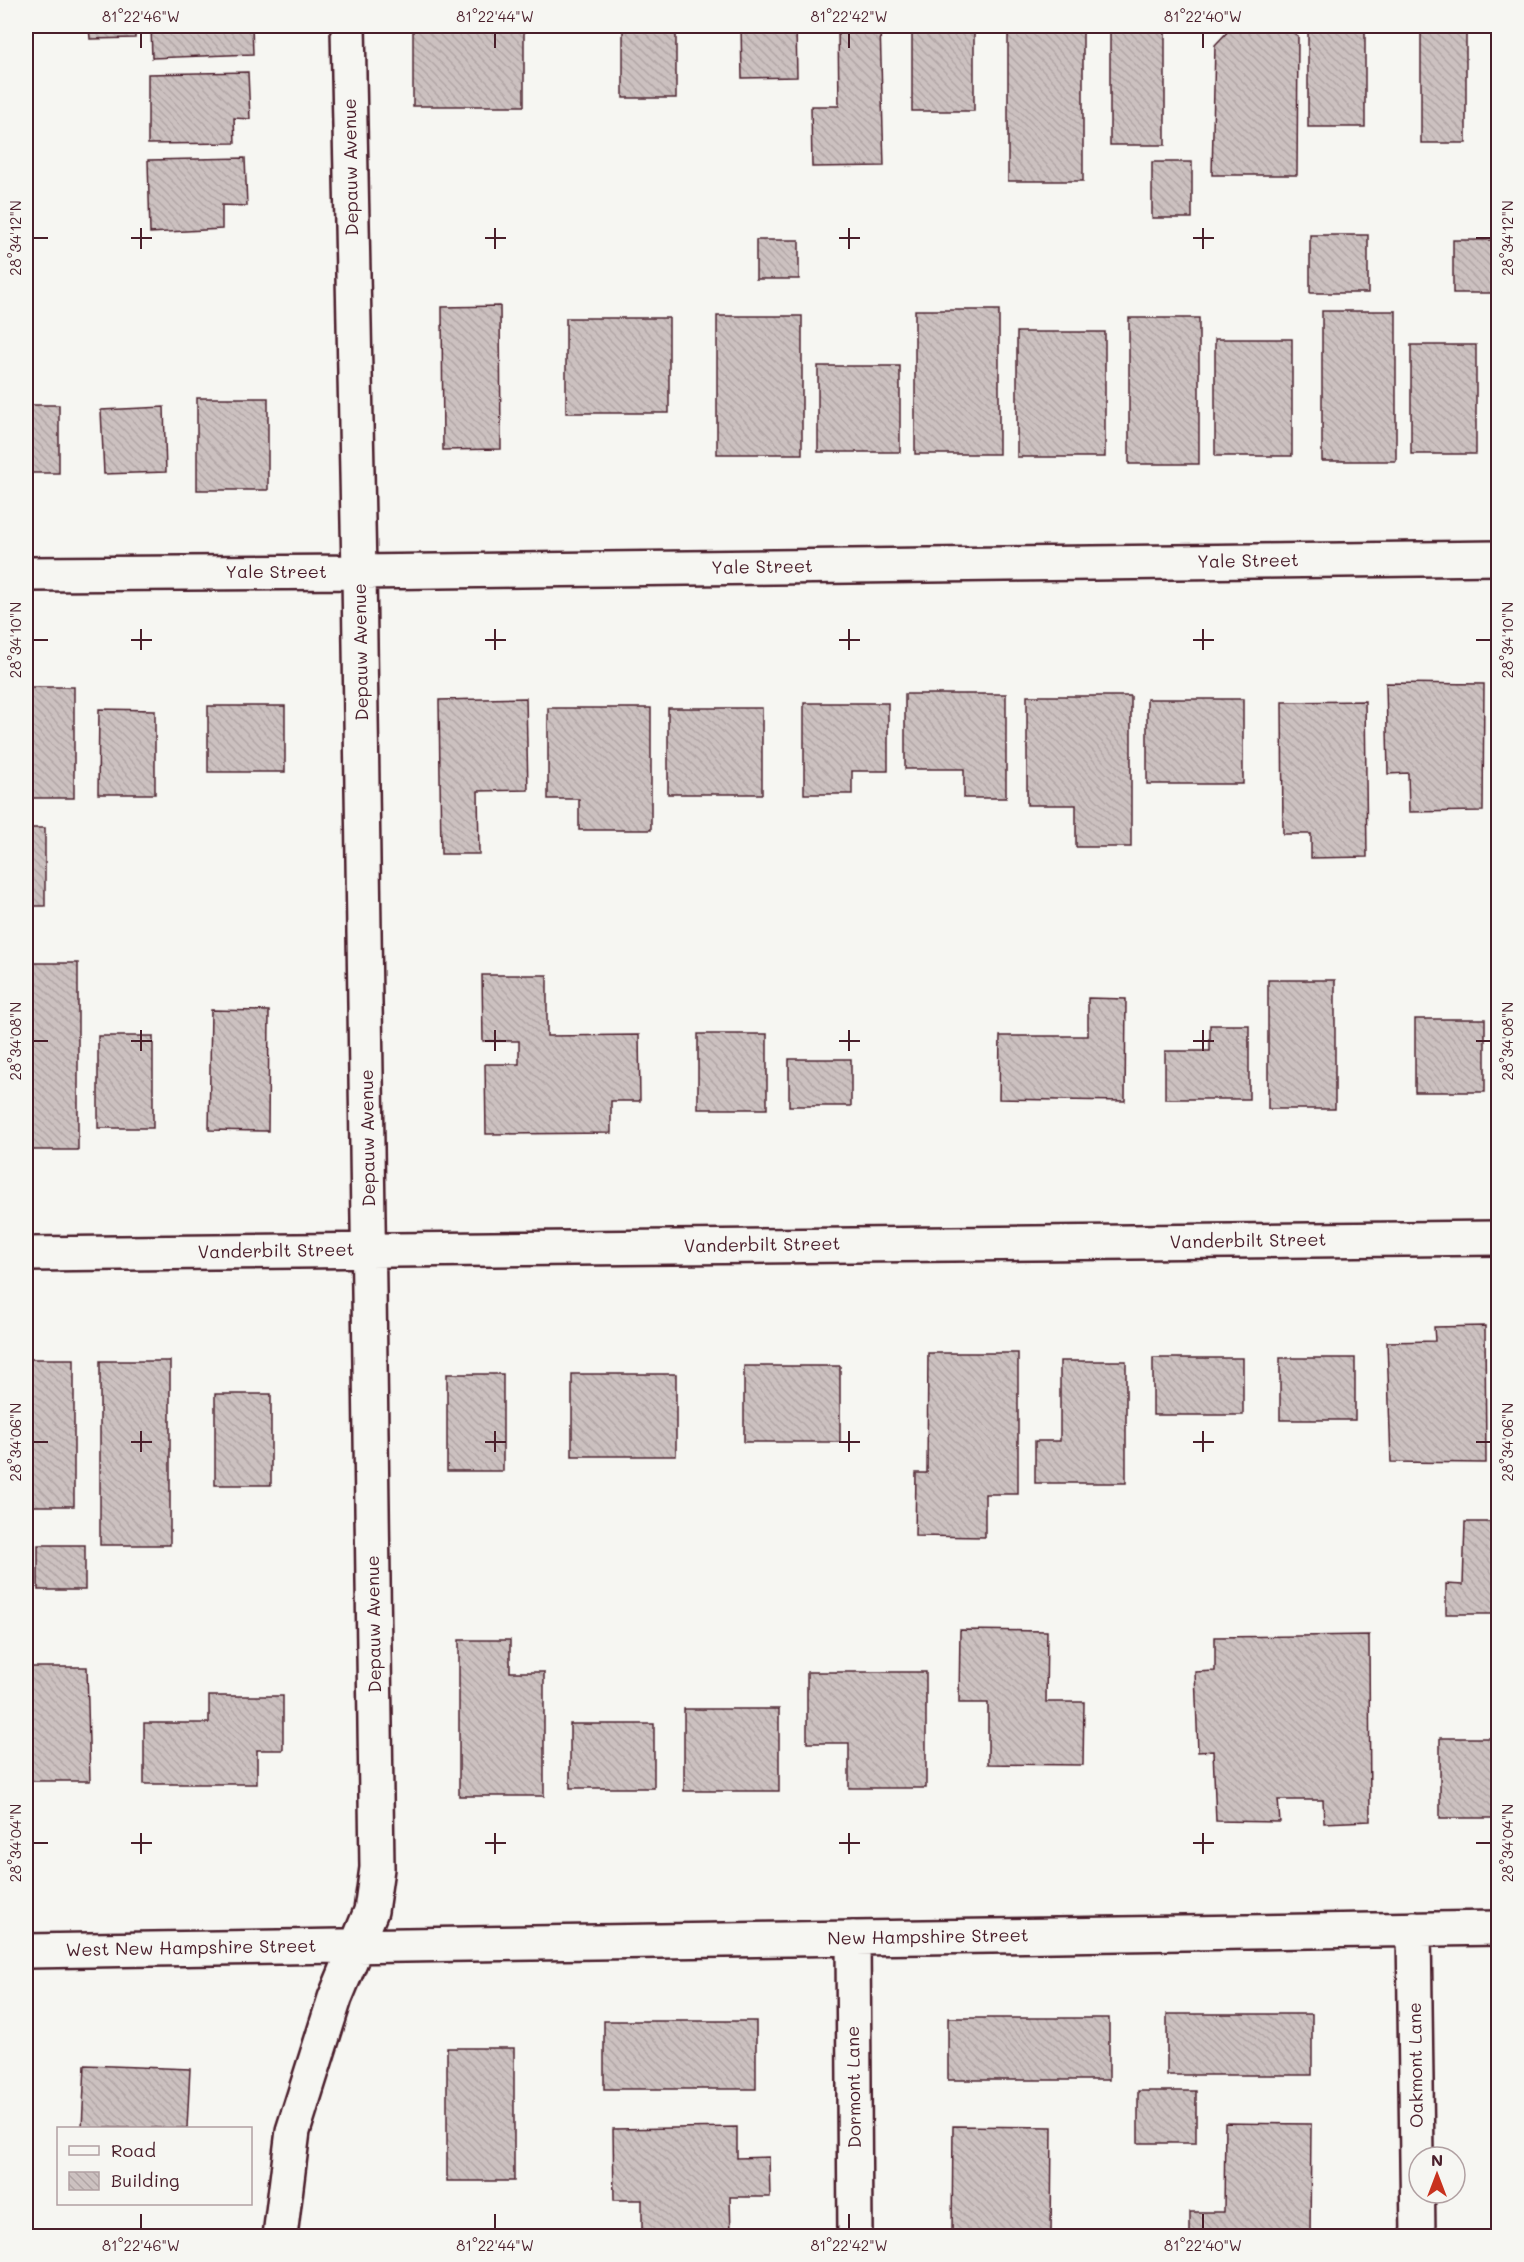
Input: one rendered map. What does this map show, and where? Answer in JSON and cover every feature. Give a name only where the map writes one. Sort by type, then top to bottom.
[{"type":"street","name":"Depauw Avenue","points":[[280,2236],[293,2131],[335,1998],[371,1911],[376,1868],[359,572],[348,26]]},
{"type":"street","name":"Yale Street","points":[[26,574],[1498,558]]},
{"type":"street","name":"Vanderbilt Street","points":[[26,1254],[1498,1238]]},
{"type":"street","name":"New Hampshire Street","points":[[357,1945],[1498,1928]]},
{"type":"street","name":"Oakmont Lane","points":[[1414,1929],[1418,2236]]},
{"type":"street","name":"Dormont Lane","points":[[853,1938],[855,2236]]},
{"type":"street","name":"West New Hampshire Street","points":[[26,1951],[357,1945]]},
{"type":"building","points":[[89,26],[135,26],[135,38],[90,39]]},
{"type":"building","points":[[151,26],[252,26],[253,54],[152,58]]},
{"type":"building","points":[[413,26],[524,26],[524,106],[413,106]]},
{"type":"building","points":[[623,26],[676,26],[676,98],[623,98]]},
{"type":"building","points":[[741,26],[796,26],[797,77],[742,78]]},
{"type":"building","points":[[838,26],[880,26],[884,166],[812,167],[811,106],[839,106]]},
{"type":"building","points":[[912,26],[974,26],[974,111],[912,111]]},
{"type":"building","points":[[1008,26],[1083,26],[1083,181],[1008,181]]},
{"type":"building","points":[[1110,26],[1165,26],[1165,145],[1110,145]]},
{"type":"building","points":[[1233,26],[1283,26],[1298,36],[1297,175],[1212,175],[1215,45]]},
{"type":"building","points":[[1308,26],[1365,26],[1365,127],[1308,127]]},
{"type":"building","points":[[1421,26],[1466,26],[1466,143],[1421,143]]},
{"type":"building","points":[[248,72],[250,119],[234,118],[235,143],[148,144],[148,74]]},
{"type":"building","points":[[245,158],[247,206],[222,205],[222,229],[150,233],[148,160]]},
{"type":"building","points":[[1152,162],[1192,162],[1192,218],[1152,218]]},
{"type":"building","points":[[1310,235],[1368,235],[1368,293],[1310,293]]},
{"type":"building","points":[[756,240],[799,240],[799,279],[756,279]]},
{"type":"building","points":[[1453,240],[1497,240],[1497,293],[1453,293]]},
{"type":"building","points":[[500,306],[501,449],[443,450],[442,307]]},
{"type":"building","points":[[915,310],[999,310],[999,454],[915,454]]},
{"type":"building","points":[[1322,311],[1396,311],[1396,461],[1322,461]]},
{"type":"building","points":[[717,316],[802,316],[802,454],[717,454]]},
{"type":"building","points":[[566,318],[669,318],[669,413],[566,413]]},
{"type":"building","points":[[1129,318],[1199,318],[1199,464],[1129,464]]},
{"type":"building","points":[[1017,332],[1105,332],[1105,457],[1017,457]]},
{"type":"building","points":[[1215,339],[1292,339],[1292,456],[1215,456]]},
{"type":"building","points":[[1411,345],[1476,345],[1476,454],[1411,454]]},
{"type":"building","points":[[818,366],[900,366],[900,452],[818,452]]},
{"type":"building","points":[[197,398],[268,398],[268,490],[197,490]]},
{"type":"building","points":[[26,405],[59,405],[59,473],[26,473]]},
{"type":"building","points":[[164,407],[166,472],[104,474],[101,410]]},
{"type":"building","points":[[1386,683],[1484,684],[1483,811],[1409,812],[1408,773],[1388,774]]},
{"type":"building","points":[[26,687],[74,687],[74,798],[26,798]]},
{"type":"building","points":[[905,694],[1006,694],[1006,798],[964,798],[964,769],[905,769]]},
{"type":"building","points":[[1027,696],[1131,696],[1131,847],[1076,847],[1076,805],[1027,805]]},
{"type":"building","points":[[526,698],[528,790],[478,791],[479,854],[441,854],[439,700]]},
{"type":"building","points":[[1147,699],[1243,699],[1243,784],[1147,784]]},
{"type":"building","points":[[1365,701],[1367,857],[1311,858],[1311,834],[1283,834],[1282,702]]},
{"type":"building","points":[[804,703],[888,703],[888,771],[852,771],[852,794],[804,794]]},
{"type":"building","points":[[208,706],[285,706],[285,772],[208,772]]},
{"type":"building","points":[[548,708],[651,708],[651,830],[579,830],[579,799],[548,799]]},
{"type":"building","points":[[668,708],[762,708],[762,794],[668,794]]},
{"type":"building","points":[[99,709],[155,710],[155,794],[98,794]]},
{"type":"building","points":[[26,828],[45,828],[45,906],[26,906]]},
{"type":"building","points":[[26,963],[78,963],[78,1150],[26,1150]]},
{"type":"building","points":[[482,975],[547,975],[547,1036],[639,1035],[640,1101],[611,1101],[611,1133],[486,1134],[485,1064],[519,1064],[519,1041],[483,1041]]},
{"type":"building","points":[[1268,980],[1335,980],[1335,1109],[1268,1109]]},
{"type":"building","points":[[1088,998],[1126,999],[1125,1101],[999,1099],[1000,1036],[1088,1036]]},
{"type":"building","points":[[211,1010],[269,1011],[268,1131],[209,1130]]},
{"type":"building","points":[[1415,1019],[1485,1019],[1485,1092],[1415,1092]]},
{"type":"building","points":[[1210,1025],[1249,1025],[1249,1099],[1165,1099],[1165,1051],[1210,1051]]},
{"type":"building","points":[[698,1034],[767,1034],[767,1109],[698,1109]]},
{"type":"building","points":[[98,1036],[153,1036],[153,1128],[98,1128]]},
{"type":"building","points":[[789,1059],[851,1059],[851,1106],[789,1106]]},
{"type":"building","points":[[1485,1326],[1486,1463],[1391,1462],[1387,1342],[1435,1341],[1434,1327]]},
{"type":"building","points":[[928,1353],[1018,1353],[1018,1494],[985,1494],[985,1537],[915,1536],[916,1473],[927,1473]]},
{"type":"building","points":[[1153,1358],[1243,1358],[1243,1415],[1153,1415]]},
{"type":"building","points":[[1280,1358],[1355,1358],[1355,1420],[1280,1420]]},
{"type":"building","points":[[26,1359],[74,1359],[74,1506],[26,1506]]},
{"type":"building","points":[[100,1361],[170,1361],[170,1545],[100,1545]]},
{"type":"building","points":[[1060,1361],[1126,1361],[1126,1483],[1035,1483],[1035,1441],[1060,1441]]},
{"type":"building","points":[[744,1366],[840,1366],[840,1442],[744,1442]]},
{"type":"building","points":[[447,1374],[503,1374],[503,1471],[447,1471]]},
{"type":"building","points":[[572,1374],[676,1374],[676,1456],[572,1456]]},
{"type":"building","points":[[215,1394],[271,1394],[271,1485],[215,1485]]},
{"type":"building","points":[[1465,1522],[1498,1522],[1498,1614],[1446,1614],[1446,1584],[1463,1585]]},
{"type":"building","points":[[38,1545],[85,1545],[85,1590],[38,1590]]},
{"type":"building","points":[[960,1630],[1047,1631],[1046,1702],[1084,1702],[1083,1765],[988,1764],[988,1703],[959,1703]]},
{"type":"building","points":[[1369,1635],[1370,1821],[1324,1823],[1323,1800],[1278,1800],[1280,1822],[1216,1821],[1213,1751],[1198,1752],[1195,1672],[1215,1671],[1215,1637]]},
{"type":"building","points":[[459,1640],[510,1640],[510,1672],[544,1672],[544,1796],[459,1796]]},
{"type":"building","points":[[26,1667],[87,1667],[90,1781],[26,1781]]},
{"type":"building","points":[[807,1672],[926,1672],[926,1788],[849,1788],[849,1743],[807,1743]]},
{"type":"building","points":[[209,1696],[283,1696],[283,1750],[257,1750],[257,1784],[144,1784],[144,1723],[209,1723]]},
{"type":"building","points":[[684,1709],[779,1709],[779,1791],[684,1791]]},
{"type":"building","points":[[570,1724],[654,1724],[654,1788],[570,1788]]},
{"type":"building","points":[[1440,1738],[1498,1738],[1498,1818],[1440,1818]]},
{"type":"building","points":[[1167,2014],[1312,2014],[1312,2075],[1167,2075]]},
{"type":"building","points":[[948,2018],[1109,2018],[1109,2080],[948,2080]]},
{"type":"building","points":[[604,2021],[756,2021],[756,2089],[604,2089]]},
{"type":"building","points":[[447,2048],[514,2048],[514,2181],[447,2181]]},
{"type":"building","points":[[85,2065],[190,2069],[187,2127],[82,2127]]},
{"type":"building","points":[[1138,2091],[1196,2091],[1196,2143],[1138,2143]]},
{"type":"building","points":[[1225,2123],[1311,2124],[1310,2236],[1190,2236],[1190,2212],[1224,2212]]},
{"type":"building","points":[[953,2126],[1052,2127],[1051,2236],[952,2236]]},
{"type":"building","points":[[737,2127],[737,2158],[769,2157],[770,2197],[730,2197],[731,2234],[642,2236],[642,2200],[614,2200],[613,2129]]}]
